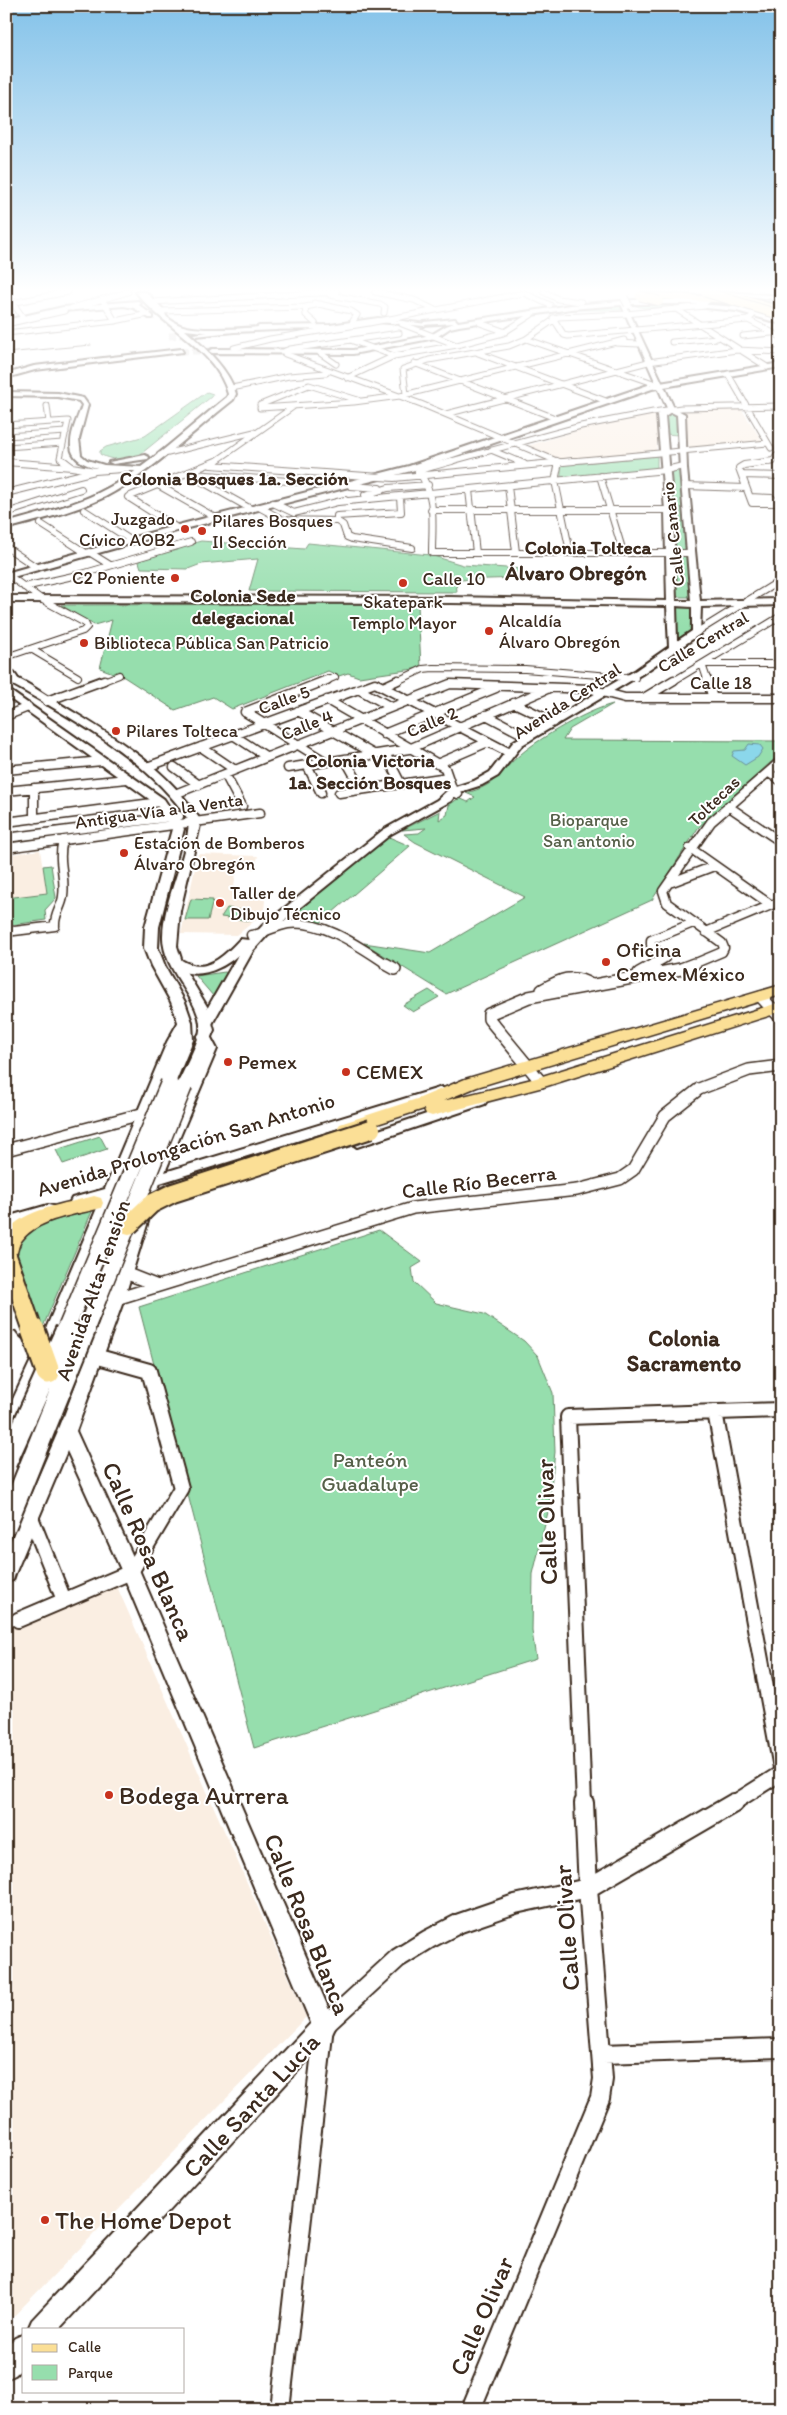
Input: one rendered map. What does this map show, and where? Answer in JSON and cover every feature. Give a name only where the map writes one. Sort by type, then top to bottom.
[{"type":"main road","points":[[166,439],[210,405]]},
{"type":"main road","points":[[6,520],[86,494],[105,485],[132,468],[160,455],[222,405]]},
{"type":"main road","points":[[7,575],[273,503],[375,477],[415,469],[595,405]]},
{"type":"main road","points":[[6,526],[99,496],[159,445]]},
{"type":"main road","points":[[113,462],[145,457]]},
{"type":"main road","points":[[6,677],[147,766],[175,794],[193,818],[190,845],[170,926],[170,946],[176,962],[198,997],[207,1021],[207,1030],[204,1037]]},
{"type":"main road","points":[[8,694],[160,802],[174,820],[178,829],[152,927],[151,948],[158,966],[178,1002],[185,1022]]},
{"type":"main road","points":[[174,845],[190,845]]},
{"type":"main road","points":[[206,1176],[426,1102],[471,1083],[781,990]]},
{"type":"main road","name":"Avenida Prolongación San Antonio","points":[[496,1095],[778,1011]]},
{"type":"main road","name":"Avenida Alta Tensión","points":[[6,1525],[135,1226],[176,1084],[186,1040],[185,1022]]},
{"type":"main road","name":"Avenida Alta Tensión","points":[[6,1464],[176,1084],[204,1037]]},
{"type":"main road","points":[[135,1226],[151,1204],[173,1193],[371,1128],[452,1105],[496,1095]]},
{"type":"main road","points":[[48,1372],[8,1256],[10,1238],[26,1224],[102,1198]]},
{"type":"street","points":[[83,405],[74,450],[77,456],[95,465],[132,468]]},
{"type":"street","points":[[263,405],[260,408],[326,405]]},
{"type":"street","points":[[422,405],[559,462]]},
{"type":"street","points":[[446,414],[483,405]]},
{"type":"street","points":[[520,405],[555,418]]},
{"type":"street","name":"Calle Canario","points":[[669,405],[671,409],[681,414],[681,450],[696,602],[697,632]]},
{"type":"street","points":[[47,406],[49,422]]},
{"type":"street","points":[[415,469],[582,426],[671,409],[781,406]]},
{"type":"street","points":[[177,528],[128,499],[129,496],[211,465],[293,407]]},
{"type":"street","points":[[746,407],[778,456],[773,462],[740,466],[750,497]]},
{"type":"street","points":[[6,408],[7,425],[69,422],[59,456],[72,467]]},
{"type":"street","name":"Calle Canario","points":[[671,409],[661,415],[673,602],[673,646]]},
{"type":"street","points":[[160,455],[262,430]]},
{"type":"street","points":[[6,436],[66,432]]},
{"type":"street","points":[[6,447],[63,443]]},
{"type":"street","points":[[211,465],[375,477],[423,475],[768,443]]},
{"type":"street","points":[[491,450],[526,465]]},
{"type":"street","points":[[91,454],[132,468]]},
{"type":"street","points":[[6,460],[14,458],[29,460]]},
{"type":"street","points":[[6,460],[95,471]]},
{"type":"street","points":[[559,462],[555,481],[570,552]]},
{"type":"street","points":[[338,502],[666,470],[683,466]]},
{"type":"street","points":[[6,493],[95,471],[132,468]]},
{"type":"street","points":[[415,469],[423,475],[428,485],[431,510],[432,553],[690,553]]},
{"type":"street","points":[[188,474],[388,488],[428,485]]},
{"type":"street","points":[[188,474],[283,520],[372,517],[402,512],[400,497]]},
{"type":"street","points":[[742,475],[781,476]]},
{"type":"street","points":[[600,476],[612,510],[623,552]]},
{"type":"street","points":[[158,485],[216,518]]},
{"type":"street","points":[[508,486],[516,552]]},
{"type":"street","points":[[685,486],[746,488]]},
{"type":"street","points":[[273,503],[294,513],[388,488]]},
{"type":"street","points":[[6,513],[80,489]]},
{"type":"street","points":[[469,490],[476,552]]},
{"type":"street","points":[[368,500],[372,517]]},
{"type":"street","points":[[6,505],[15,510]]},
{"type":"street","points":[[84,510],[132,541]]},
{"type":"street","points":[[431,510],[668,510]]},
{"type":"street","points":[[337,518],[344,525],[348,537],[352,540],[370,540],[384,546],[412,548]]},
{"type":"street","points":[[41,524],[110,565]]},
{"type":"street","points":[[24,587],[191,542]]},
{"type":"street","points":[[6,547],[36,567]]},
{"type":"street","points":[[6,657],[83,631],[87,627],[85,623],[36,598],[7,575]]},
{"type":"street","name":"Avenida Central","points":[[456,793],[490,782],[524,746],[634,675],[673,646],[781,580]]},
{"type":"street","name":"Calle 10","points":[[749,601],[781,598]]},
{"type":"street","name":"Calle 10","points":[[6,599],[781,602]]},
{"type":"street","name":"Calle Central","points":[[642,698],[781,616]]},
{"type":"street","points":[[31,649],[78,677]]},
{"type":"street","points":[[713,698],[702,664],[781,664]]},
{"type":"street","points":[[383,687],[428,668],[485,668],[634,675]]},
{"type":"street","points":[[485,668],[484,685],[591,688],[607,693]]},
{"type":"street","points":[[6,670],[16,683]]},
{"type":"street","points":[[46,701],[119,675]]},
{"type":"street","points":[[326,762],[245,712],[335,677]]},
{"type":"street","name":"Calle 5","points":[[147,766],[375,683],[383,687]]},
{"type":"street","name":"Calle 4","points":[[175,794],[450,684],[484,685]]},
{"type":"street","points":[[384,734],[501,685]]},
{"type":"street","points":[[383,687],[510,753]]},
{"type":"street","name":"Calle 2","points":[[288,768],[409,749],[551,687]]},
{"type":"street","points":[[358,689],[391,707]]},
{"type":"street","name":"Avenida Central","points":[[259,933],[387,832],[456,793],[485,780],[504,763],[518,743],[607,693]]},
{"type":"street","name":"Calle 18","points":[[607,693],[642,698],[781,698]]},
{"type":"street","points":[[327,700],[409,749],[445,768],[456,793]]},
{"type":"street","points":[[514,703],[554,722]]},
{"type":"street","points":[[6,716],[28,707]]},
{"type":"street","points":[[298,711],[375,755]]},
{"type":"street","points":[[486,715],[528,737]]},
{"type":"street","points":[[233,735],[268,757]]},
{"type":"street","points":[[437,764],[488,742]]},
{"type":"street","points":[[201,747],[236,770]]},
{"type":"street","points":[[385,753],[401,784]]},
{"type":"street","points":[[345,759],[362,789]]},
{"type":"street","points":[[6,770],[102,761]]},
{"type":"street","name":"Toltecas","points":[[693,923],[667,903],[663,897],[663,891],[672,882],[688,852],[711,821],[781,761]]},
{"type":"street","points":[[307,765],[320,793]]},
{"type":"street","points":[[174,768],[199,785]]},
{"type":"street","points":[[769,773],[781,781]]},
{"type":"street","points":[[225,774],[242,806]]},
{"type":"street","points":[[338,793],[448,777]]},
{"type":"street","points":[[6,791],[127,779]]},
{"type":"street","points":[[34,788],[34,819]]},
{"type":"street","points":[[6,822],[160,802]]},
{"type":"street","points":[[728,806],[781,842]]},
{"type":"street","name":"Antigua Vía a la Venta","points":[[6,838],[193,818],[260,814]]},
{"type":"street","name":"Antigua Vía a la Venta","points":[[6,848],[174,820]]},
{"type":"street","name":"Antigua Vía a la Venta","points":[[29,835],[63,840]]},
{"type":"street","points":[[6,932],[55,926],[54,915],[62,898],[58,862],[63,840]]},
{"type":"street","points":[[688,852],[770,905]]},
{"type":"street","points":[[672,882],[710,868]]},
{"type":"street","points":[[706,932],[781,901]]},
{"type":"street","points":[[541,1082],[489,1019],[489,1014],[571,976],[582,978],[591,985],[681,969],[722,952],[724,948],[722,943],[693,923],[651,940],[652,945],[681,969]]},
{"type":"street","points":[[176,962],[196,969],[219,965],[259,933],[288,924],[308,924],[358,945],[395,969]]},
{"type":"street","points":[[207,1021],[248,948],[259,933]]},
{"type":"street","points":[[631,977],[662,954]]},
{"type":"street","points":[[761,996],[778,1011]]},
{"type":"street","name":"Avenida Alta Tensión","points":[[6,1433],[47,1345],[102,1198],[145,1112],[174,1042],[185,1022]]},
{"type":"street","name":"Avenida Alta Tensión","points":[[6,1574],[67,1431],[95,1356],[125,1273],[135,1226],[210,1049],[204,1037]]},
{"type":"street","name":"Calle Río Becerra","points":[[115,1302],[158,1286],[413,1208],[578,1190],[620,1179],[632,1170],[665,1116],[682,1100],[699,1089],[724,1078],[749,1070],[779,1065]]},
{"type":"street","name":"Avenida Prolongación San Antonio","points":[[11,1217],[102,1198],[154,1180],[206,1176],[456,1110],[496,1095]]},
{"type":"street","points":[[6,1150],[145,1112]]},
{"type":"street","name":"Avenida Prolongación San Antonio","points":[[135,1226],[206,1176]]},
{"type":"street","points":[[102,1198],[124,1206],[126,1212],[114,1250],[125,1273],[158,1286]]},
{"type":"street","points":[[6,1285],[13,1324],[34,1338],[47,1345],[149,1371],[180,1488],[131,1572],[18,1620]]},
{"type":"street","points":[[64,1302],[75,1309],[88,1311],[103,1310],[115,1302]]},
{"type":"street","name":"Calle Rosa Blanca","points":[[28,1388],[67,1431],[131,1572],[324,2026],[280,2409]]},
{"type":"street","points":[[781,1410],[715,1412],[781,1768]]},
{"type":"street","name":"Calle Olivar","points":[[471,2409],[600,2098],[603,2078],[588,1888],[568,1416],[715,1412]]},
{"type":"street","points":[[30,1515],[64,1600]]},
{"type":"street","name":"Calle Santa Lucía","points":[[42,2328],[324,2026],[398,1958],[429,1939],[460,1924],[515,1904],[588,1888],[709,1819],[781,1773]]},
{"type":"street","points":[[602,2054],[781,2048]]},
{"type":"street","points":[[6,2366],[22,2349]]},
{"type":"shaded area","points":[[684,410],[742,410],[763,442],[689,449]]},
{"type":"shaded area","points":[[655,415],[658,435],[656,452],[562,460],[527,446],[583,429]]},
{"type":"shaded area","points":[[40,850],[47,893],[6,898],[6,855]]},
{"type":"shaded area","points":[[198,854],[258,856],[255,869],[237,868],[233,892],[265,900],[264,913],[237,935],[181,934]]},
{"type":"shaded area","points":[[115,1582],[306,2017],[6,2324],[6,1628]]},
{"type":"green space","points":[[189,405],[202,405],[142,453],[121,459],[105,457],[100,454],[100,451],[106,447],[145,436]]},
{"type":"green space","points":[[671,411],[676,412],[678,435],[665,434],[664,418]]},
{"type":"green space","points":[[657,456],[657,469],[561,478],[561,465]]},
{"type":"green space","points":[[681,469],[686,550],[674,551],[667,471]]},
{"type":"green space","points":[[201,541],[304,549],[308,543],[430,555],[463,565],[521,569],[522,578],[456,580],[457,592],[249,591],[258,559],[201,564],[188,569],[141,568],[138,559]]},
{"type":"green space","points":[[673,555],[687,556],[690,597],[673,597]]},
{"type":"green space","points":[[418,604],[421,668],[359,677],[348,673],[339,676],[328,671],[232,709],[213,697],[175,710],[124,677],[100,668],[112,620],[94,625],[61,605]]},
{"type":"green space","points":[[675,608],[691,608],[690,631],[679,638],[677,638]]},
{"type":"green space","name":"Bioparque San antonio","points":[[613,704],[570,729],[563,740],[781,741],[781,753],[698,828],[652,900],[446,994],[364,943],[430,953],[525,897],[415,842],[404,834],[419,833],[426,828],[402,830],[440,811],[439,820],[447,815],[449,805],[459,798],[468,802],[475,797],[466,793],[477,790],[492,782],[521,754],[540,740],[578,718]]},
{"type":"green space","points":[[389,837],[410,846],[318,925],[278,924]]},
{"type":"green space","points":[[51,865],[56,898],[45,910],[46,920],[6,926],[6,898],[47,893],[43,866]]},
{"type":"green space","points":[[191,899],[213,900],[208,920],[185,920]]},
{"type":"green space","points":[[227,908],[256,912],[251,921],[221,917]]},
{"type":"green space","points":[[227,973],[214,997],[196,976]]},
{"type":"green space","points":[[429,990],[439,997],[413,1012],[403,1005]]},
{"type":"green space","points":[[100,1136],[107,1149],[63,1164],[56,1150]]},
{"type":"green space","points":[[93,1209],[42,1329],[15,1255],[18,1238],[38,1225]]},
{"type":"green space","name":"Panteón Guadalupe","points":[[379,1230],[422,1262],[412,1268],[414,1282],[436,1303],[484,1314],[524,1341],[538,1356],[553,1393],[555,1452],[548,1512],[533,1574],[532,1631],[536,1659],[254,1748],[139,1307]]},
{"type":"water","points":[[749,744],[760,745],[763,749],[758,757],[745,765],[732,756],[734,751],[745,750]]},
{"type":"tunnel","points":[[106,1200],[202,1175]]},
{"type":"place","name":"Juzgado Cívico AOB2","points":[[185,529]]},
{"type":"place","name":"Pilares Bosques II Sección","points":[[202,531]]},
{"type":"place","name":"C2 Poniente","points":[[175,578]]},
{"type":"place","name":"Skatepark Templo Mayor","points":[[403,583]]},
{"type":"place","name":"Alcaldía Álvaro Obregón","points":[[489,631]]},
{"type":"place","name":"Biblioteca Pública San Patricio","points":[[84,643]]},
{"type":"place","name":"Pilares Tolteca","points":[[116,731]]},
{"type":"place","name":"Estación de Bomberos Álvaro Obregón","points":[[124,853]]},
{"type":"place","name":"Taller de Dibujo Técnico","points":[[220,903]]},
{"type":"place","name":"Oficina Cemex México","points":[[606,962]]},
{"type":"place","name":"Pemex","points":[[228,1062]]},
{"type":"place","name":"CEMEX","points":[[346,1072]]},
{"type":"place","name":"Bodega Aurrera","points":[[109,1795]]},
{"type":"place","name":"The Home Depot","points":[[45,2220]]},
{"type":"district","name":"Colonia Bosques 1a. Sección","points":[[234,478]]},
{"type":"district","name":"Colonia Tolteca","points":[[588,547]]},
{"type":"district","name":"Álvaro Obregón","points":[[576,573]]},
{"type":"district","name":"Colonia Sede delegacional","points":[[243,606]]},
{"type":"district","name":"Colonia Victoria 1a. Sección Bosques","points":[[370,771]]},
{"type":"district","name":"Colonia Sacramento","points":[[684,1350]]}]
